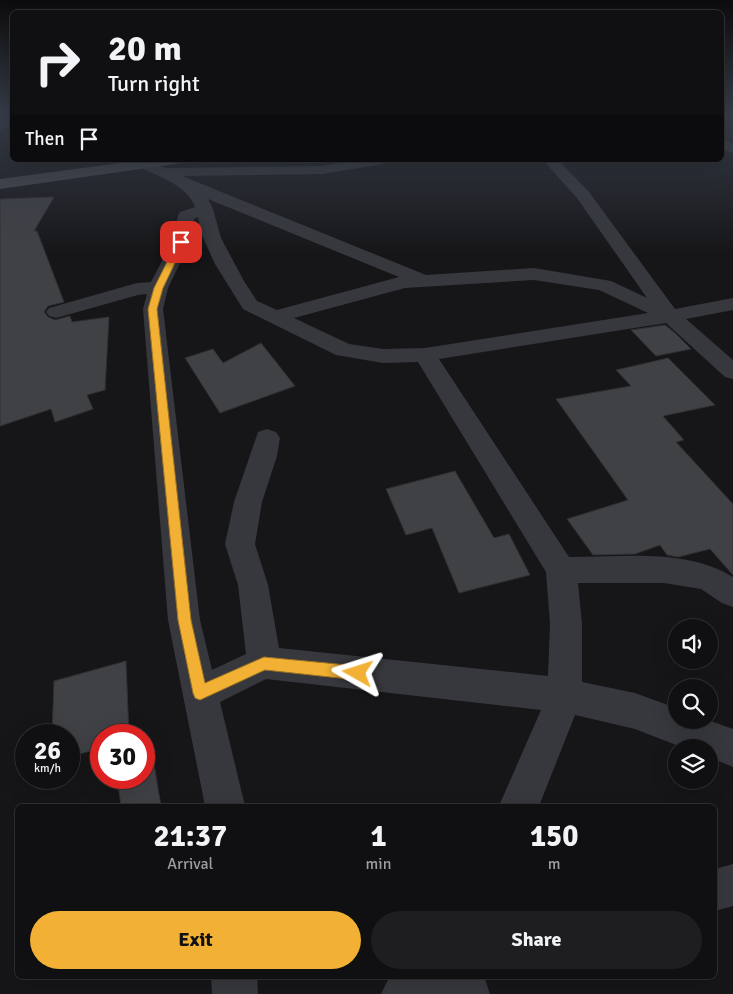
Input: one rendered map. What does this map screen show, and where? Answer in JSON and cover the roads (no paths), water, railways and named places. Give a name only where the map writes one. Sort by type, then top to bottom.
[{"type":"main road","points":[[0,184],[160,165]]},
{"type":"street","points":[[160,165],[322,170],[370,162]]},
{"type":"street","points":[[552,162],[583,195],[670,316],[733,372]]},
{"type":"street","points":[[160,165],[186,185],[198,198],[205,209],[211,236],[240,292],[250,305],[344,350],[383,356],[425,355],[670,316],[733,304]]},
{"type":"street","points":[[186,185],[422,280]]},
{"type":"street","points":[[205,209],[186,216],[181,242],[158,288],[153,309],[184,620],[225,804]]},
{"type":"street","points":[[276,317],[404,282],[534,274],[604,285],[670,316]]},
{"type":"street","points":[[56,312],[137,289],[158,288]]},
{"type":"street","points":[[425,355],[561,570],[566,624],[565,695],[521,804]]},
{"type":"street","points":[[264,664],[253,585],[240,544],[248,502],[264,456],[267,438]]},
{"type":"street","points":[[561,570],[664,570],[708,577],[733,593]]},
{"type":"street","points":[[200,693],[264,664],[565,695],[635,711],[733,748]]},
{"type":"street","points":[[717,889],[733,885]]},
{"type":"street","points":[[234,979],[235,994]]},
{"type":"street","points":[[404,994],[427,979]]},
{"type":"street","points":[[463,979],[467,994]]}]
